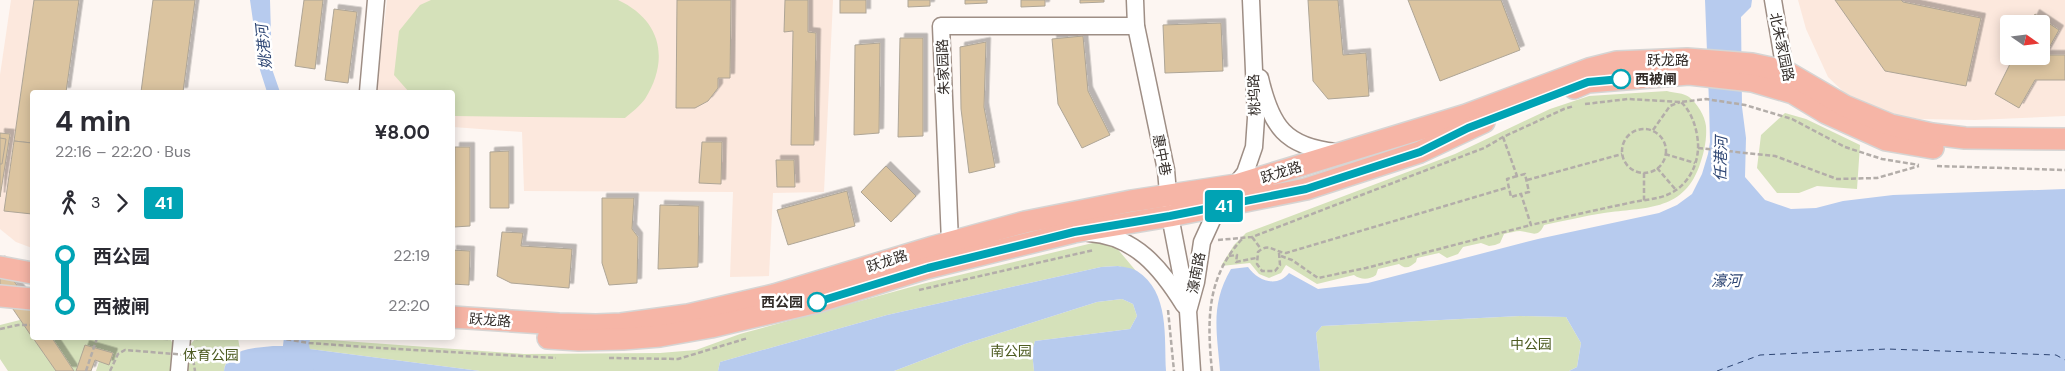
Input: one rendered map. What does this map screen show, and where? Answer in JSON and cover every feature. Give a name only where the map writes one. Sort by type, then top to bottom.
[{"type":"main road","name":"跃龙路","points":[[455,317],[587,325],[621,324],[672,318],[774,295],[950,242],[1025,222],[1169,194],[1236,185],[1466,115],[1589,69],[1617,62],[1752,73],[1785,71],[1845,106],[1891,125],[1932,134],[1965,138],[2065,138]]},
{"type":"main road","name":"跃龙路","points":[[455,332],[579,340],[660,336],[711,327],[817,302],[928,268],[1074,232],[1170,216],[1306,189],[1420,152],[1468,128],[1588,82],[1688,67]]},
{"type":"main road","name":"跃龙路","points":[[1752,73],[1826,112],[1886,140],[1964,152],[2065,152]]},
{"type":"main road","points":[[0,267],[30,273]]},
{"type":"main road","points":[[0,296],[30,299]]},
{"type":"street","points":[[368,90],[376,0]]},
{"type":"street","name":"惠中巷","points":[[1135,0],[1136,26],[1166,170],[1170,216],[1188,311]]},
{"type":"street","name":"桃坞路","points":[[1236,185],[1245,173],[1254,147],[1256,118],[1250,0]]},
{"type":"street","name":"北朱家园路","points":[[1772,0],[1785,71],[1793,93]]},
{"type":"street","name":"朱家园路","points":[[950,242],[942,26],[1136,26]]},
{"type":"street","points":[[1252,42],[1272,116],[1284,133],[1299,144],[1318,150],[1336,152],[1366,147]]},
{"type":"street","name":"濠南路","points":[[1192,371],[1188,311],[1196,282],[1202,242],[1218,207],[1236,185]]},
{"type":"street","points":[[1074,232],[1104,234],[1144,254],[1171,283],[1188,311]]},
{"type":"street","points":[[178,371],[182,340]]},
{"type":"path","points":[[1202,242],[1252,237],[1484,148],[1503,137],[1564,109],[1593,102],[1628,99],[1682,102],[1706,99],[1745,105],[1792,119],[1845,147],[1882,159],[1919,165],[1877,178],[1837,180],[1775,156],[1698,148]]},
{"type":"path","points":[[1653,130],[1670,106],[1682,102]]},
{"type":"path","points":[[1229,256],[1237,255],[1236,262],[1256,258],[1261,250],[1269,247],[1318,278],[1366,268],[1532,224],[1666,196],[1676,190],[1691,174],[1698,148],[1698,134],[1687,108],[1682,102]]},
{"type":"path","points":[[1639,129],[1653,130],[1663,140],[1665,154],[1663,161],[1657,168],[1644,172],[1632,169],[1626,165],[1622,154],[1623,143],[1632,132],[1639,129]]},
{"type":"path","points":[[1503,137],[1517,176]]},
{"type":"path","points":[[1526,180],[1622,154]]},
{"type":"path","points":[[1665,154],[1695,163]]},
{"type":"path","points":[[1929,166],[2065,170]]},
{"type":"path","points":[[1657,168],[1676,190]]},
{"type":"path","points":[[1644,172],[1644,200]]},
{"type":"path","points":[[1525,174],[1526,180],[1529,192],[1511,197],[1507,179],[1525,174]]},
{"type":"path","points":[[1280,255],[1509,188]]},
{"type":"path","points":[[1521,194],[1532,224]]},
{"type":"path","points":[[1212,371],[1209,310],[1216,283],[1229,256],[1244,237]]},
{"type":"path","points":[[1252,237],[1261,250]]},
{"type":"path","points":[[1256,258],[1259,268],[1270,272],[1280,265],[1280,255]]},
{"type":"path","points":[[0,330],[18,325],[30,325]]},
{"type":"path","points":[[86,371],[96,340]]},
{"type":"path","points":[[290,340],[309,343]]},
{"type":"path","points":[[110,371],[118,354],[125,350],[187,356],[193,359],[195,371]]},
{"type":"shaded area","points":[[11,0],[34,0],[14,140],[30,143],[30,247],[16,242],[0,229],[0,75]]},
{"type":"shaded area","points":[[387,0],[833,0],[824,192],[773,193],[769,276],[730,277],[733,192],[524,191],[522,132],[455,127],[455,90],[376,90]]},
{"type":"shaded area","points":[[1798,0],[2065,0],[2065,116],[1975,120],[1920,119],[1882,113],[1851,99],[1828,77],[1806,29]]},
{"type":"green space","points":[[431,0],[618,0],[633,8],[644,18],[657,42],[659,55],[653,84],[643,102],[625,118],[455,116],[455,90],[407,90],[394,75],[399,31],[420,5]]},
{"type":"green space","points":[[1667,91],[1687,96],[1695,103],[1704,118],[1706,136],[1701,162],[1692,182],[1672,200],[1660,205],[1596,214],[1544,225],[1537,233],[1520,231],[1504,234],[1500,243],[1495,245],[1489,246],[1481,243],[1463,247],[1458,254],[1447,258],[1439,253],[1417,258],[1416,262],[1410,266],[1404,267],[1399,264],[1378,269],[1376,275],[1368,279],[1362,279],[1354,275],[1317,284],[1286,265],[1281,273],[1269,278],[1259,274],[1250,263],[1221,266],[1234,245],[1246,233],[1455,154],[1550,109],[1589,96]]},
{"type":"green space","points":[[1785,113],[1806,119],[1860,145],[1857,189],[1817,186],[1799,193],[1777,193],[1757,168],[1761,135]]},
{"type":"green space","points":[[1101,241],[1115,246],[1136,271],[1118,266],[1101,267],[887,315],[720,362],[718,371],[480,371],[302,348],[302,340],[330,340],[524,354],[660,353],[696,350],[740,334],[922,284]]},
{"type":"green space","name":"南公园","points":[[1122,299],[1133,304],[1137,316],[1130,329],[1035,341],[1032,351],[1034,371],[894,371],[965,344],[1097,302]]},
{"type":"green space","name":"中公园","points":[[1520,316],[1566,317],[1581,343],[1577,367],[1569,371],[1320,371],[1316,333],[1322,326]]},
{"type":"green space","name":"体育公园","points":[[20,320],[30,321],[30,340],[171,340],[174,347],[171,371],[96,371],[101,355],[88,351],[81,371],[8,371],[0,359],[0,325]]},
{"type":"green space","name":"体育公园","points":[[194,340],[238,340],[240,350],[225,365],[224,371],[187,371],[190,345]]},
{"type":"water","points":[[250,0],[270,0],[272,69],[279,90],[266,90],[260,70]]},
{"type":"water","name":"濠河","points":[[1705,0],[1752,0],[1751,7],[1741,17],[1742,107],[1746,138],[1745,177],[1765,200],[1791,209],[1816,208],[1843,201],[1893,195],[2065,189],[2065,371],[1569,371],[1577,367],[1581,343],[1566,317],[1520,316],[1322,326],[1316,333],[1320,371],[1220,371],[1216,319],[1220,295],[1231,269],[1248,267],[1257,276],[1268,281],[1279,280],[1289,273],[1318,289],[1368,283],[1538,239],[1659,213],[1677,205],[1692,194],[1702,174],[1710,142]]},
{"type":"water","points":[[1118,266],[1137,271],[1148,280],[1155,291],[1160,303],[1165,330],[1166,371],[1034,371],[1032,351],[1035,341],[1130,329],[1137,316],[1133,304],[1122,299],[1097,302],[965,344],[894,371],[718,371],[720,362],[887,315],[1101,267]]},
{"type":"water","points":[[296,346],[480,371],[224,371],[226,363],[236,354],[250,349]]},
{"type":"building","points":[[34,0],[79,0],[66,90],[30,90],[30,143],[14,141]]},
{"type":"building","points":[[153,0],[195,0],[183,90],[141,90]]},
{"type":"building","points":[[304,0],[323,0],[315,69],[295,66]]},
{"type":"building","points":[[677,0],[731,0],[730,78],[718,78],[718,88],[708,101],[695,108],[676,108]]},
{"type":"building","points":[[785,0],[808,0],[808,32],[816,33],[814,145],[791,145],[793,31],[784,32]]},
{"type":"building","points":[[840,0],[866,0],[866,13],[840,13]]},
{"type":"building","points":[[908,0],[930,0],[930,6],[908,7]]},
{"type":"building","points":[[965,0],[987,0],[987,3],[965,4]]},
{"type":"building","points":[[1021,0],[1045,0],[1045,6],[1021,7]]},
{"type":"building","points":[[1080,0],[1104,0],[1104,2],[1080,3]]},
{"type":"building","points":[[1308,0],[1338,0],[1343,55],[1366,53],[1369,96],[1328,99],[1313,81]]},
{"type":"building","points":[[1408,0],[1501,0],[1520,50],[1440,81]]},
{"type":"building","points":[[1835,0],[1901,0],[1903,2],[1981,18],[1966,86],[1885,71]]},
{"type":"building","points":[[334,9],[357,12],[348,83],[325,80]]},
{"type":"building","points":[[1221,23],[1223,71],[1165,73],[1163,25]]},
{"type":"building","points":[[2050,24],[2059,30],[2050,46]]},
{"type":"building","points":[[1083,36],[1088,91],[1110,135],[1082,148],[1058,104],[1052,39]]},
{"type":"building","points":[[900,38],[923,38],[923,136],[898,137]]},
{"type":"building","points":[[986,42],[984,107],[995,167],[969,173],[961,109],[960,47]]},
{"type":"building","points":[[880,43],[879,133],[854,135],[855,45]]},
{"type":"building","points":[[2050,55],[2065,55],[2065,80],[2035,80],[2019,108],[1995,94],[2010,65],[2050,65]]},
{"type":"building","points":[[0,133],[10,134],[0,197]]},
{"type":"building","points":[[0,138],[6,139],[2,164],[0,164]]},
{"type":"building","points":[[14,141],[30,143],[30,214],[4,211]]},
{"type":"building","points":[[702,142],[722,142],[721,184],[699,183]]},
{"type":"building","points":[[455,147],[470,147],[470,226],[455,227]]},
{"type":"building","points":[[509,151],[509,208],[490,208],[490,152]]},
{"type":"building","points":[[776,160],[794,160],[795,187],[777,187]]},
{"type":"building","points":[[886,166],[916,196],[891,222],[861,192]]},
{"type":"building","points":[[847,191],[855,226],[788,245],[777,210]]},
{"type":"building","points":[[602,198],[634,198],[632,229],[638,237],[637,283],[609,285],[602,263]]},
{"type":"building","points":[[660,205],[699,206],[698,267],[658,269]]},
{"type":"building","points":[[502,232],[523,233],[521,246],[572,249],[569,288],[511,283],[497,276]]},
{"type":"building","points":[[455,250],[470,251],[469,285],[455,284]]},
{"type":"building","points":[[0,260],[30,305],[30,334],[0,290]]},
{"type":"building","points":[[34,340],[53,340],[74,371],[56,371]]},
{"type":"building","points":[[85,345],[113,353],[109,365],[95,360],[91,371],[76,371]]},
{"type":"waterway","name":"姚港河","points":[[297,340],[296,346],[301,371]]},
{"type":"ferry route","points":[[1717,371],[1760,355],[1887,349],[2056,355],[2065,360]]},
{"type":"bus line","name":"41","points":[[817,302],[928,268],[1074,232],[1170,216],[1306,189],[1420,152],[1468,128],[1588,82],[1621,79]]},
{"type":"place","name":"西被闸","points":[[1621,79]]},
{"type":"place","name":"西公园","points":[[817,302]]},
{"type":"water label","name":"任港河","points":[[1721,159]]}]
